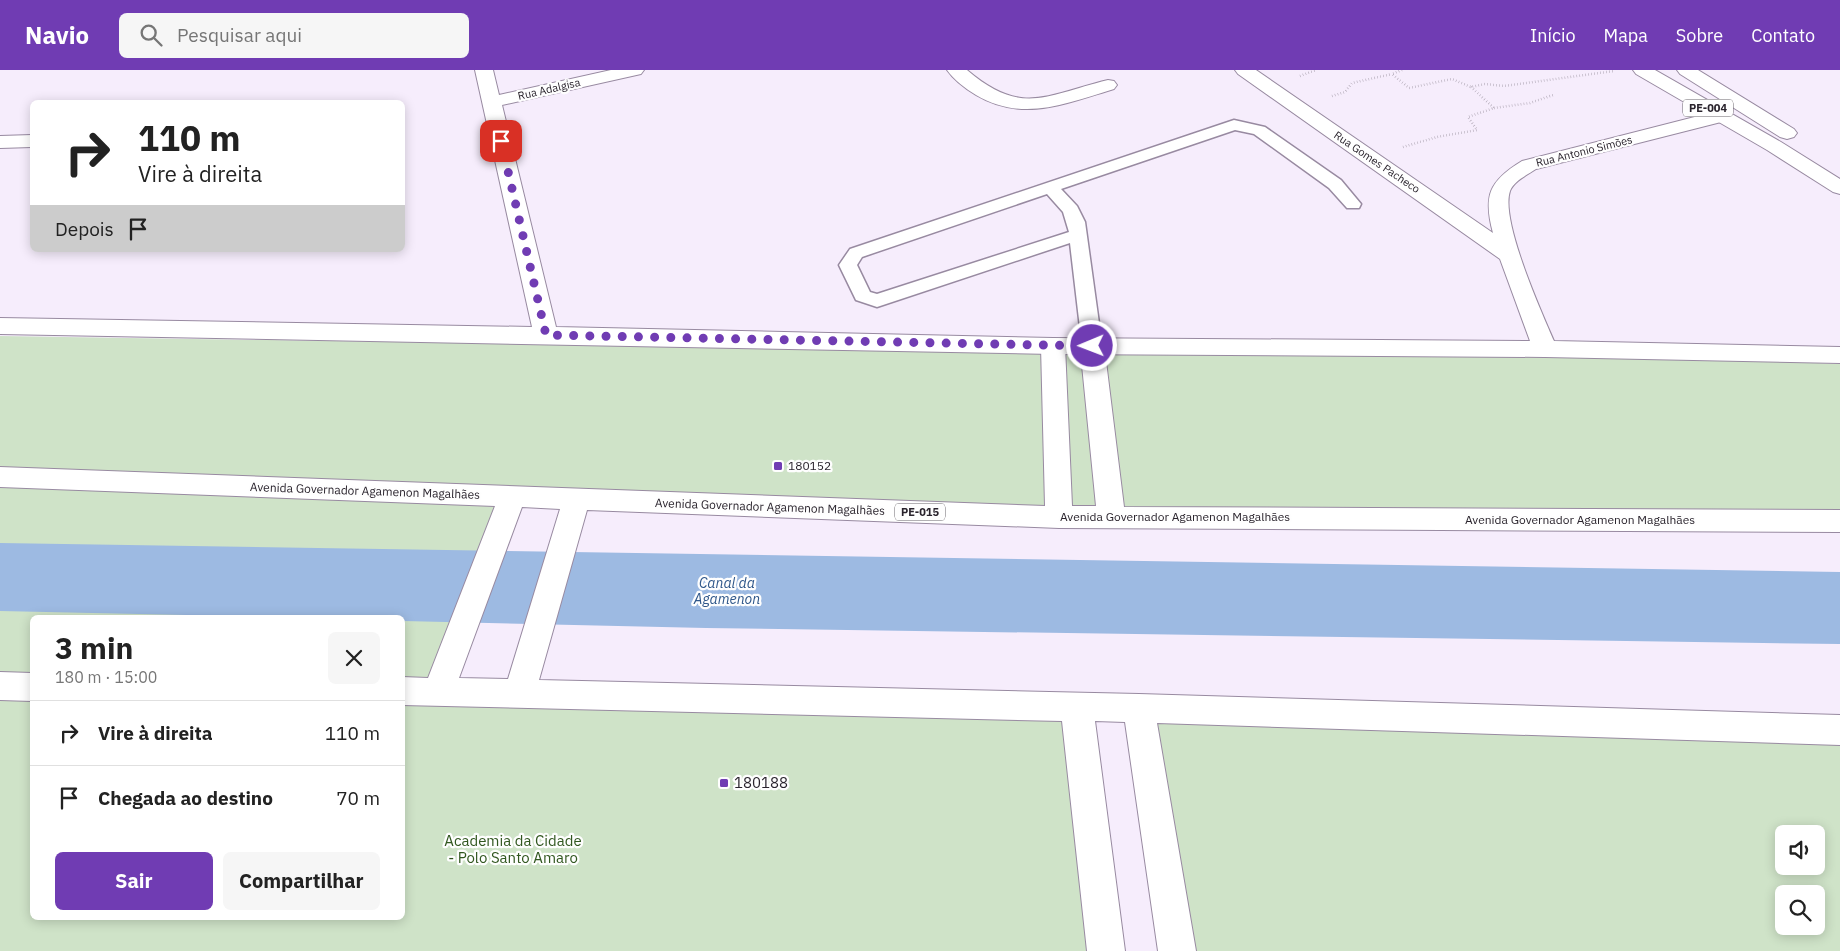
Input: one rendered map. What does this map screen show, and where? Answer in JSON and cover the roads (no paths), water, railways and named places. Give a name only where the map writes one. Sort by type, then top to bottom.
[{"type":"main road","points":[[484,70],[546,335]]},
{"type":"main road","name":"Rua Adalgisa","points":[[492,102],[634,70]]},
{"type":"main road","points":[[956,70],[993,98],[1004,103],[1016,105],[1041,103],[1108,85]]},
{"type":"main road","name":"Rua Gomes Pacheco","points":[[1244,70],[1510,256]]},
{"type":"main road","name":"PE-004","points":[[1642,70],[1774,146],[1840,188]]},
{"type":"main road","name":"PE-004","points":[[1686,70],[1799,140]]},
{"type":"main road","name":"Rua Antonio Simões","points":[[1544,349],[1510,256],[1498,207],[1499,193],[1508,179],[1529,165],[1722,116]]},
{"type":"main road","points":[[0,142],[30,141]]},
{"type":"main road","points":[[0,326],[1053,346],[1544,349],[1840,355]]},
{"type":"main road","points":[[1053,346],[1059,516]]},
{"type":"main road","points":[[1092,346],[1111,516]]},
{"type":"main road","name":"Avenida Governador Agamenon Magalhães","points":[[0,477],[573,512],[1840,522]]},
{"type":"main road","points":[[438,692],[508,508]]},
{"type":"main road","points":[[520,693],[573,512]]},
{"type":"main road","points":[[0,686],[30,687]]},
{"type":"main road","points":[[405,691],[1139,708],[1840,730]]},
{"type":"main road","points":[[1077,708],[1106,951]]},
{"type":"main road","points":[[1139,708],[1177,951]]},
{"type":"lane","points":[[1078,234],[876,301],[863,296],[848,265],[856,253],[1234,125],[1259,130],[1335,184],[1353,204]]},
{"type":"lane","points":[[1050,187],[1071,210],[1078,234],[1092,346]]},
{"type":"water","name":"Canal da Agamenon","points":[[0,543],[1840,572],[1840,644],[706,628],[405,621],[405,615],[183,615],[0,611]]},
{"type":"place","name":"180152","points":[[778,466]]},
{"type":"place","name":"180188","points":[[724,783]]},
{"type":"park label","name":"Academia da Cidade - Polo Santo Amaro","points":[[513,850]]}]
